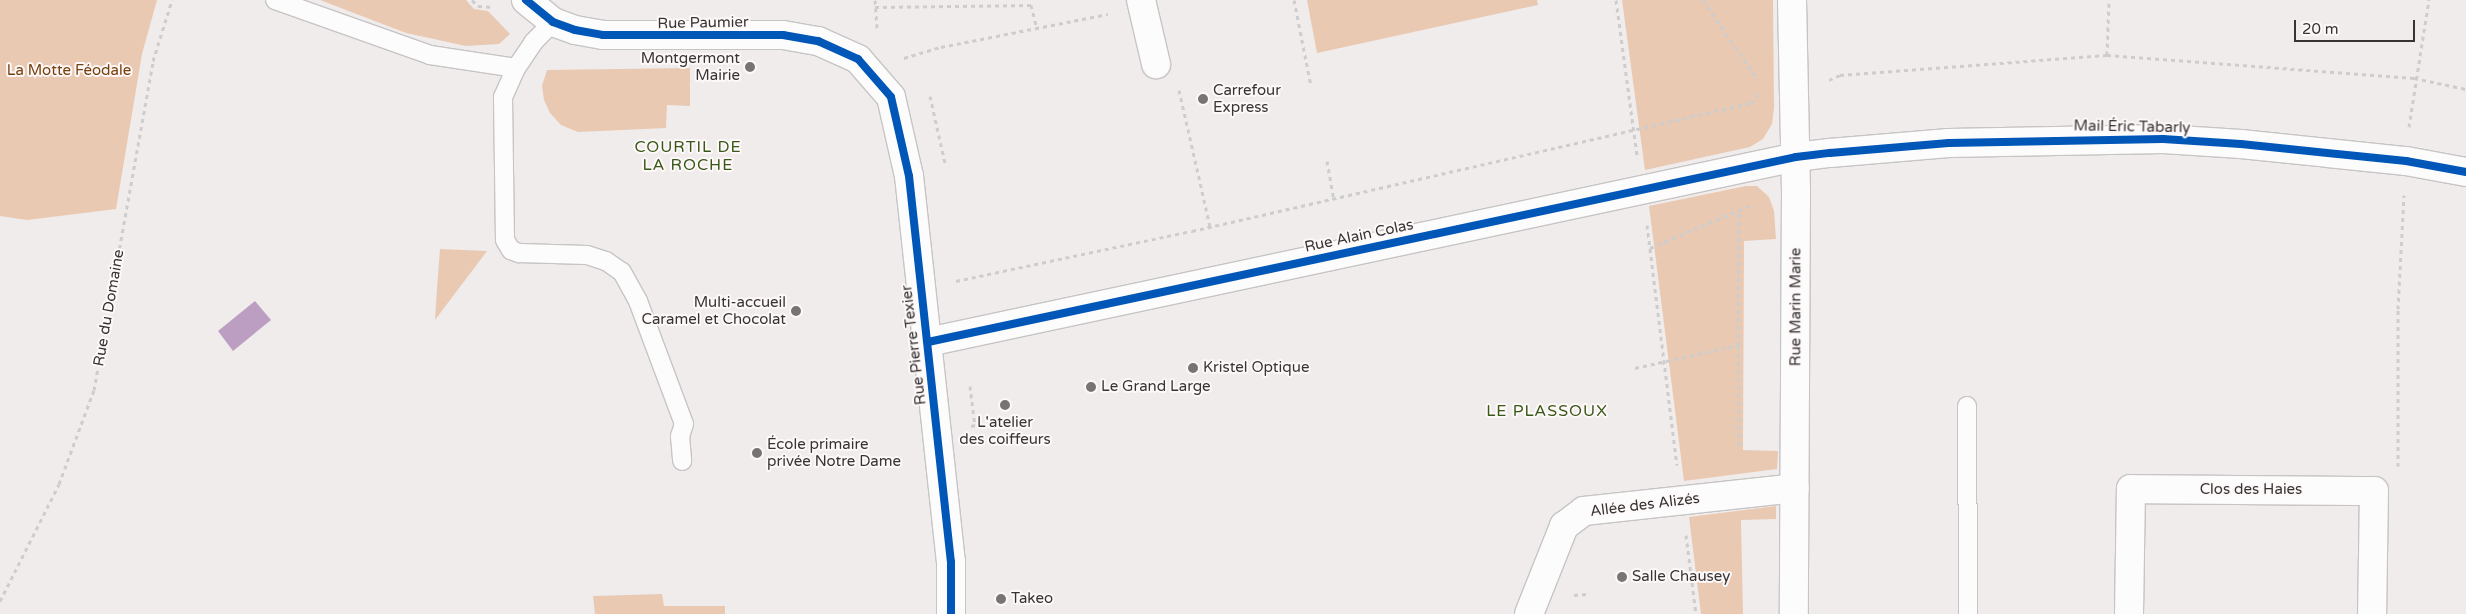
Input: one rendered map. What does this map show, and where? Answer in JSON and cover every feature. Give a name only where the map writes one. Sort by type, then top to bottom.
[{"type":"street","name":"Rue Paumier","points":[[526,0],[553,22],[575,30],[603,35],[783,35],[818,41],[858,59],[878,78]]},
{"type":"street","name":"Rue Marin Marie","points":[[1792,0],[1796,157],[1794,614]]},
{"type":"street","points":[[1142,4],[1156,64]]},
{"type":"street","name":"Rue Pierre Texier","points":[[878,78],[891,97],[898,118],[909,176],[952,562],[951,614]]},
{"type":"street","name":"Mail Éric Tabarly","points":[[1796,157],[1949,143],[2163,139],[2241,144],[2406,161],[2466,172]]},
{"type":"street","name":"Rue Alain Colas","points":[[928,342],[1796,157]]},
{"type":"street","name":"Allée des Alizés","points":[[1529,614],[1564,526],[1584,511],[1795,488]]},
{"type":"street","name":"Clos des Haies","points":[[2129,614],[2131,489],[2374,491]]},
{"type":"street","points":[[2372,614],[2374,491]]},
{"type":"lane","points":[[275,0],[430,55],[516,68]]},
{"type":"lane","points":[[553,22],[533,43],[516,68],[503,97],[506,240],[511,250],[519,253],[587,255],[606,261],[622,272],[638,301],[684,424],[680,436],[682,461]]},
{"type":"lane","points":[[1967,406],[1968,614]]},
{"type":"path","points":[[472,0],[478,6],[498,7]]},
{"type":"path","points":[[875,0],[877,36]]},
{"type":"path","points":[[1294,0],[1311,86]]},
{"type":"path","points":[[1616,0],[1650,248],[1696,614]]},
{"type":"path","points":[[958,280],[1210,227],[1751,103],[1762,87],[1704,0]]},
{"type":"path","points":[[2107,55],[2109,0]]},
{"type":"path","points":[[2374,491],[2398,469],[2398,318],[2406,161],[2414,78],[2429,0]]},
{"type":"path","points":[[899,60],[942,47],[1037,29],[1142,4]]},
{"type":"path","points":[[875,7],[1031,5],[1037,29]]},
{"type":"path","points":[[1822,84],[1840,74],[2107,55],[2414,78],[2466,89]]},
{"type":"path","points":[[1178,82],[1210,227]]},
{"type":"path","points":[[1327,161],[1334,199]]},
{"type":"path","points":[[2394,195],[2413,198]]},
{"type":"path","points":[[1650,248],[1762,200]]},
{"type":"path","points":[[1739,211],[1738,345],[1740,445]]},
{"type":"path","points":[[1635,368],[1738,345]]},
{"type":"green space","name":"La Motte Féodale","points":[[0,0],[157,0],[142,54],[116,209],[27,220],[0,216]]},
{"type":"green space","points":[[320,0],[466,0],[474,9],[488,11],[510,34],[499,44],[466,46],[406,33]]},
{"type":"green space","points":[[1307,0],[1537,0],[1538,5],[1317,53]]},
{"type":"green space","points":[[1622,0],[1773,0],[1774,108],[1772,124],[1763,139],[1750,147],[1645,170]]},
{"type":"green space","points":[[690,68],[690,106],[667,105],[666,128],[578,132],[561,125],[550,113],[544,100],[542,86],[547,70]]},
{"type":"green space","points":[[1746,186],[1757,186],[1769,197],[1774,211],[1776,239],[1744,241],[1743,450],[1778,451],[1777,469],[1684,481],[1649,206]]},
{"type":"green space","points":[[440,249],[487,251],[435,320],[437,288]]},
{"type":"green space","points":[[1776,506],[1776,519],[1741,520],[1743,614],[1701,614],[1689,517]]},
{"type":"green space","points":[[662,594],[664,606],[725,606],[725,614],[595,614],[593,596]]},
{"type":"shaded area","points":[[255,301],[271,320],[233,351],[218,331]]},
{"type":"cycle path","points":[[526,0],[553,22],[575,30],[603,35],[783,35],[818,41],[858,59],[891,97],[909,176],[951,562],[951,614]]},
{"type":"cycle path","points":[[928,342],[1796,157],[1830,153],[1949,143],[2163,139],[2241,144],[2406,161],[2466,172]]},
{"type":"place","name":"Montgermont Mairie","points":[[750,67]]},
{"type":"place","name":"Carrefour Express","points":[[1203,99]]},
{"type":"place","name":"Multi-accueil Caramel et Chocolat","points":[[796,311]]},
{"type":"place","name":"Kristel Optique","points":[[1193,368]]},
{"type":"place","name":"Le Grand Large","points":[[1091,387]]},
{"type":"place","name":"L'atelier des coiffeurs","points":[[1005,405]]},
{"type":"place","name":"École primaire privée Notre Dame","points":[[757,453]]},
{"type":"place","name":"Salle Chausey","points":[[1622,577]]},
{"type":"place","name":"Takeo","points":[[1001,599]]},
{"type":"district","name":"COURTIL DE LA ROCHE","points":[[688,156]]},
{"type":"district","name":"LE PLASSOUX","points":[[1547,411]]}]
